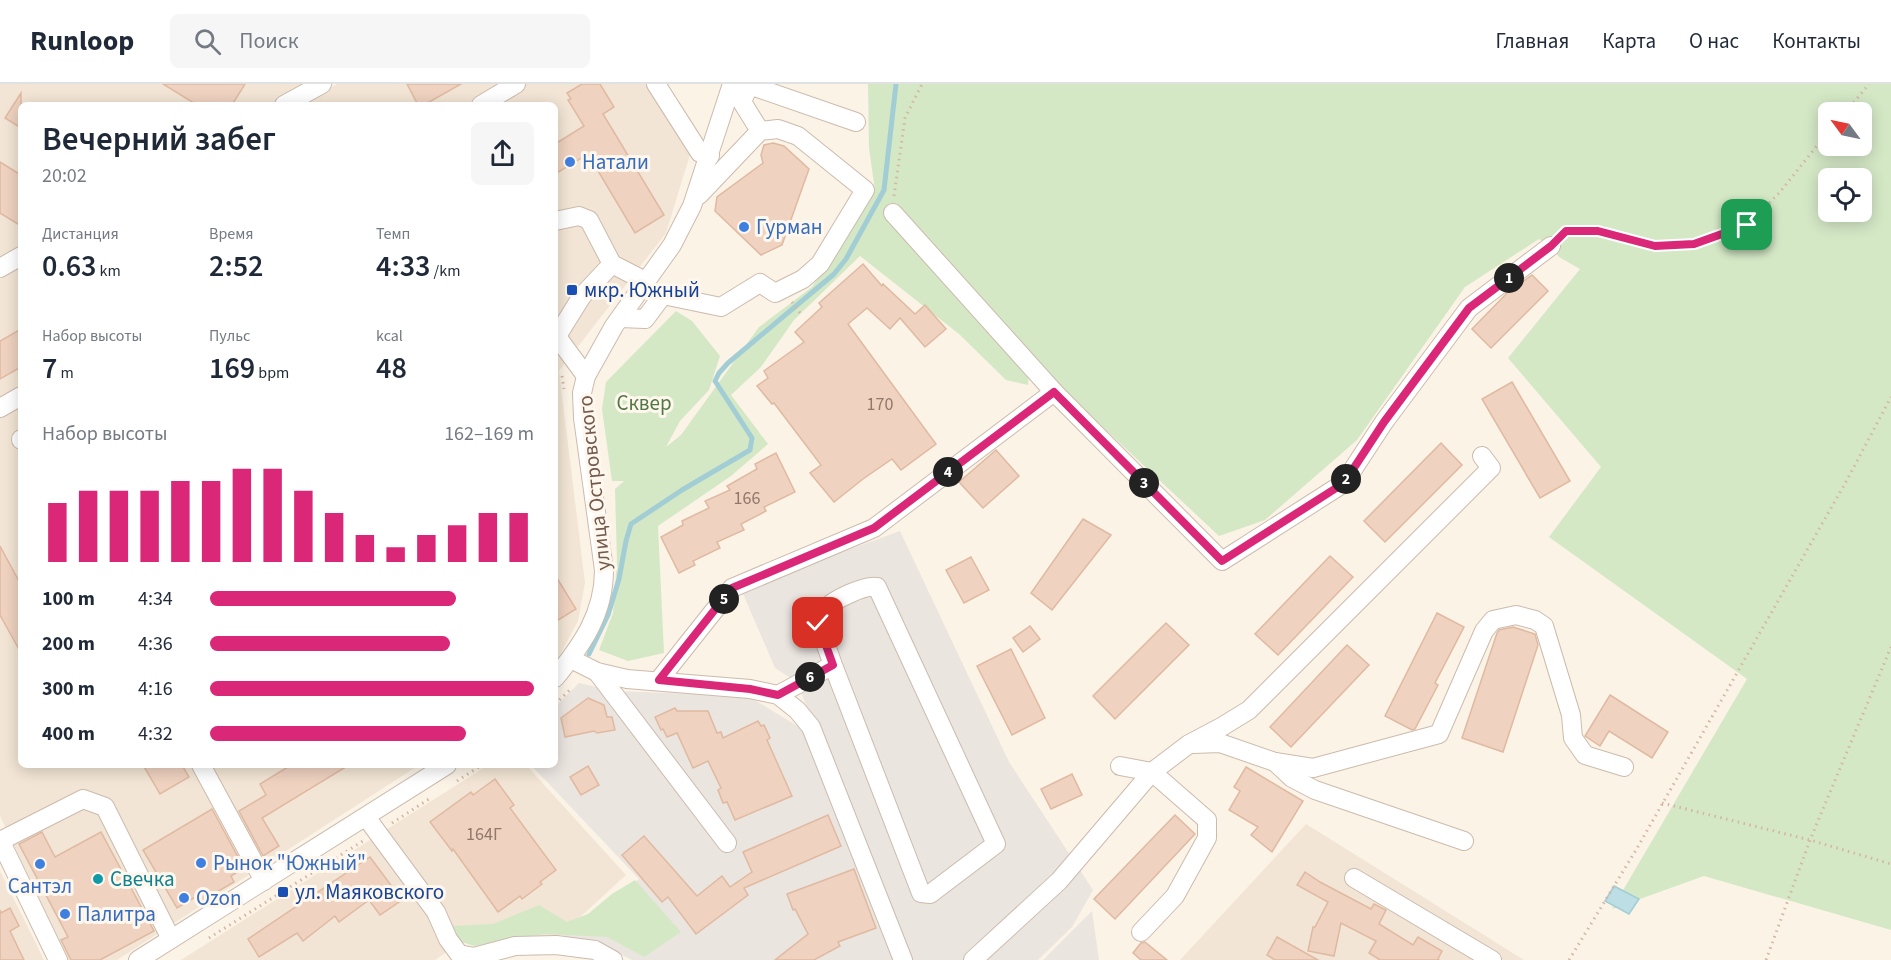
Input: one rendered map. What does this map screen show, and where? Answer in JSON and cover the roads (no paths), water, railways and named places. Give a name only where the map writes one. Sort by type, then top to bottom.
[{"type":"street","points":[[289,102],[322,84]]},
{"type":"street","points":[[486,102],[516,84]]},
{"type":"street","points":[[656,84],[700,153],[710,156]]},
{"type":"street","points":[[760,131],[736,88],[750,85],[856,122]]},
{"type":"street","name":"улица Островского","points":[[558,674],[587,634],[604,590],[604,570],[583,418],[582,393],[586,376],[620,318],[672,245],[694,201],[736,88]]},
{"type":"street","points":[[620,318],[645,319],[663,295],[721,307],[760,283],[776,293],[803,279],[820,264],[865,190],[798,136],[778,129],[760,131],[694,201]]},
{"type":"street","points":[[893,213],[1054,392],[1222,561],[1344,483],[1384,422],[1469,308],[1551,246]]},
{"type":"street","points":[[558,220],[579,216],[589,220],[612,264],[647,282]]},
{"type":"street","points":[[0,268],[18,258]]},
{"type":"street","points":[[558,332],[582,296],[612,264]]},
{"type":"street","points":[[558,338],[586,376]]},
{"type":"street","points":[[659,680],[732,588],[874,528],[1054,392]]},
{"type":"street","points":[[0,408],[18,398]]},
{"type":"street","points":[[973,960],[1059,881],[1152,772],[1189,744],[1249,710],[1491,468],[1482,456]]},
{"type":"street","points":[[870,585],[877,587],[996,844],[930,894],[921,892],[833,665],[818,623],[824,610],[837,600],[870,585]]},
{"type":"street","points":[[1189,744],[1220,743],[1275,762],[1313,768],[1439,734],[1484,631],[1493,620],[1516,615],[1535,620],[1544,626],[1571,715],[1573,738],[1585,755],[1624,768]]},
{"type":"street","points":[[571,659],[597,672],[627,679],[750,689],[778,695],[797,710],[812,727],[903,960]]},
{"type":"street","points":[[778,695],[833,665]]},
{"type":"street","points":[[597,672],[727,843]]},
{"type":"street","points":[[1275,762],[1292,778],[1316,790],[1464,841]]},
{"type":"street","points":[[1120,766],[1152,772],[1207,820],[1207,838],[1175,896],[1141,932]]},
{"type":"street","points":[[203,768],[264,881]]},
{"type":"street","points":[[138,960],[442,768]]},
{"type":"street","points":[[58,960],[0,841],[83,799],[105,807],[171,939]]},
{"type":"street","points":[[366,817],[436,912],[455,957],[474,957],[515,946],[556,945],[595,950],[613,960]]},
{"type":"street","points":[[1354,878],[1492,960]]},
{"type":"water","points":[[1614,886],[1639,899],[1629,914],[1605,901]]},
{"type":"waterway","points":[[589,654],[608,615],[619,579],[631,524],[682,490],[750,450],[752,438],[715,381],[728,363],[834,274],[846,259],[884,190],[896,84]]},
{"type":"place","name":"Натали","points":[[570,162]]},
{"type":"place","name":"Гурман","points":[[744,227]]},
{"type":"place","name":"мкр. Южный","points":[[572,290]]},
{"type":"place","name":"Рынок \"Южный\"","points":[[201,863]]},
{"type":"place","name":"Сантэл","points":[[40,864]]},
{"type":"place","name":"Свечка","points":[[98,879]]},
{"type":"place","name":"ул. Маяковского","points":[[283,892]]},
{"type":"place","name":"Ozon","points":[[184,898]]},
{"type":"place","name":"Палитра","points":[[65,914]]},
{"type":"park label","name":"Сквер","points":[[644,403]]}]
